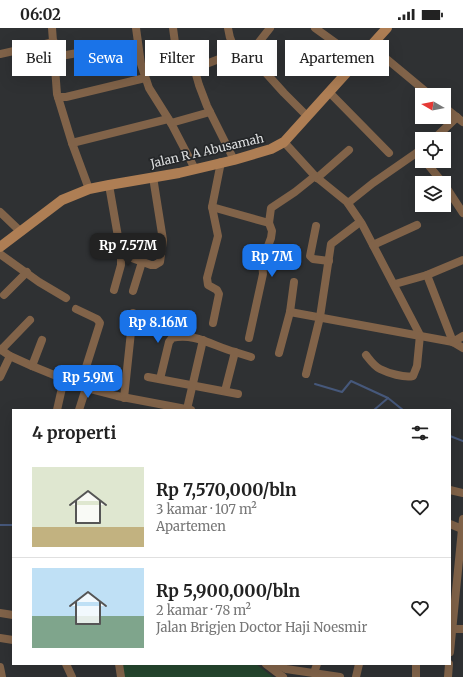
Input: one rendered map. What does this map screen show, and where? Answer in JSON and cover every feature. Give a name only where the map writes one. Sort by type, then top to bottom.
[{"type":"street","points":[[52,28],[54,40]]},
{"type":"street","points":[[136,28],[141,64],[149,88],[195,169]]},
{"type":"street","points":[[173,28],[175,40]]},
{"type":"street","points":[[228,28],[232,40]]},
{"type":"street","points":[[261,40],[270,28]]},
{"type":"street","points":[[315,28],[331,40]]},
{"type":"street","name":"Jalan R A Abusamah","points":[[376,40],[386,28]]},
{"type":"street","points":[[0,54],[12,51]]},
{"type":"street","points":[[217,59],[196,68],[195,75],[210,112],[234,160]]},
{"type":"street","points":[[389,61],[422,88]]},
{"type":"street","points":[[56,76],[58,98],[89,190]]},
{"type":"street","points":[[269,76],[308,116]]},
{"type":"street","name":"Jalan R A Abusamah","points":[[0,247],[62,200],[89,190],[195,169],[234,160],[271,149],[284,142],[344,76]]},
{"type":"street","points":[[58,98],[145,78]]},
{"type":"street","points":[[329,92],[389,153]]},
{"type":"street","points":[[72,143],[210,112]]},
{"type":"street","points":[[444,132],[460,120],[451,112]]},
{"type":"street","points":[[284,142],[316,177],[348,203],[362,224],[395,284],[420,335],[418,366],[413,376],[404,376],[380,369],[373,364],[366,355]]},
{"type":"street","points":[[249,338],[263,274],[261,253],[270,244],[272,234],[269,223],[271,208],[316,177],[349,150]]},
{"type":"street","points":[[348,203],[373,183],[415,157]]},
{"type":"street","points":[[213,323],[219,297],[217,290],[208,285],[207,278],[218,236],[212,207],[221,162]]},
{"type":"street","points":[[430,168],[437,176]]},
{"type":"street","points":[[121,254],[155,265],[159,263],[162,258],[163,240],[153,177]]},
{"type":"street","points":[[109,185],[121,254],[121,265],[114,290]]},
{"type":"street","points":[[451,196],[463,213]]},
{"type":"street","points":[[212,207],[269,223]]},
{"type":"street","points":[[0,212],[21,232]]},
{"type":"street","points":[[306,374],[320,317],[331,244],[360,222]]},
{"type":"street","points":[[316,226],[310,256],[313,259],[329,262]]},
{"type":"street","points":[[373,245],[417,226]]},
{"type":"street","points":[[0,254],[39,282],[66,298]]},
{"type":"street","points":[[395,284],[427,275],[463,260]]},
{"type":"street","points":[[133,291],[142,262]]},
{"type":"street","points":[[4,295],[27,272]]},
{"type":"street","points":[[427,275],[453,342]]},
{"type":"street","points":[[279,353],[290,312],[294,282]]},
{"type":"street","points":[[76,309],[97,319],[100,323],[83,387],[79,409]]},
{"type":"street","points":[[290,312],[420,335],[453,342],[463,348]]},
{"type":"street","points":[[124,398],[133,313]]},
{"type":"street","points":[[30,320],[1,350],[10,356],[32,366],[83,387],[124,398],[184,409]]},
{"type":"street","points":[[453,342],[463,336]]},
{"type":"street","points":[[160,379],[169,342],[172,338],[182,337],[203,340],[251,357]]},
{"type":"street","points":[[32,366],[42,340]]},
{"type":"street","points":[[189,409],[203,340]]},
{"type":"street","points":[[225,391],[235,352]]},
{"type":"street","points":[[0,377],[10,356]]},
{"type":"street","points":[[148,377],[238,394]]},
{"type":"street","points":[[57,409],[64,379]]},
{"type":"street","points":[[451,490],[463,493]]},
{"type":"street","points":[[451,640],[453,619],[453,585],[462,546],[463,519]]},
{"type":"street","points":[[451,524],[462,529]]},
{"type":"street","points":[[0,613],[12,615]]},
{"type":"street","points":[[452,628],[463,629]]},
{"type":"street","points":[[0,638],[12,640]]},
{"type":"street","points":[[66,665],[72,677]]},
{"type":"street","points":[[119,665],[122,677]]},
{"type":"street","points":[[267,665],[283,677]]},
{"type":"street","points":[[279,665],[286,669],[340,677]]},
{"type":"street","points":[[314,673],[317,665]]},
{"type":"street","points":[[356,677],[358,665]]},
{"type":"street","points":[[416,665],[416,677]]},
{"type":"street","points":[[448,677],[449,665]]},
{"type":"street","points":[[0,667],[2,677]]},
{"type":"green space","points":[[120,665],[257,665],[273,677],[123,677]]},
{"type":"waterway","points":[[315,384],[342,392],[351,381],[388,398],[402,409]]},
{"type":"waterway","points":[[375,409],[388,398]]},
{"type":"waterway","points":[[451,436],[463,441]]},
{"type":"waterway","points":[[0,525],[12,525]]}]
